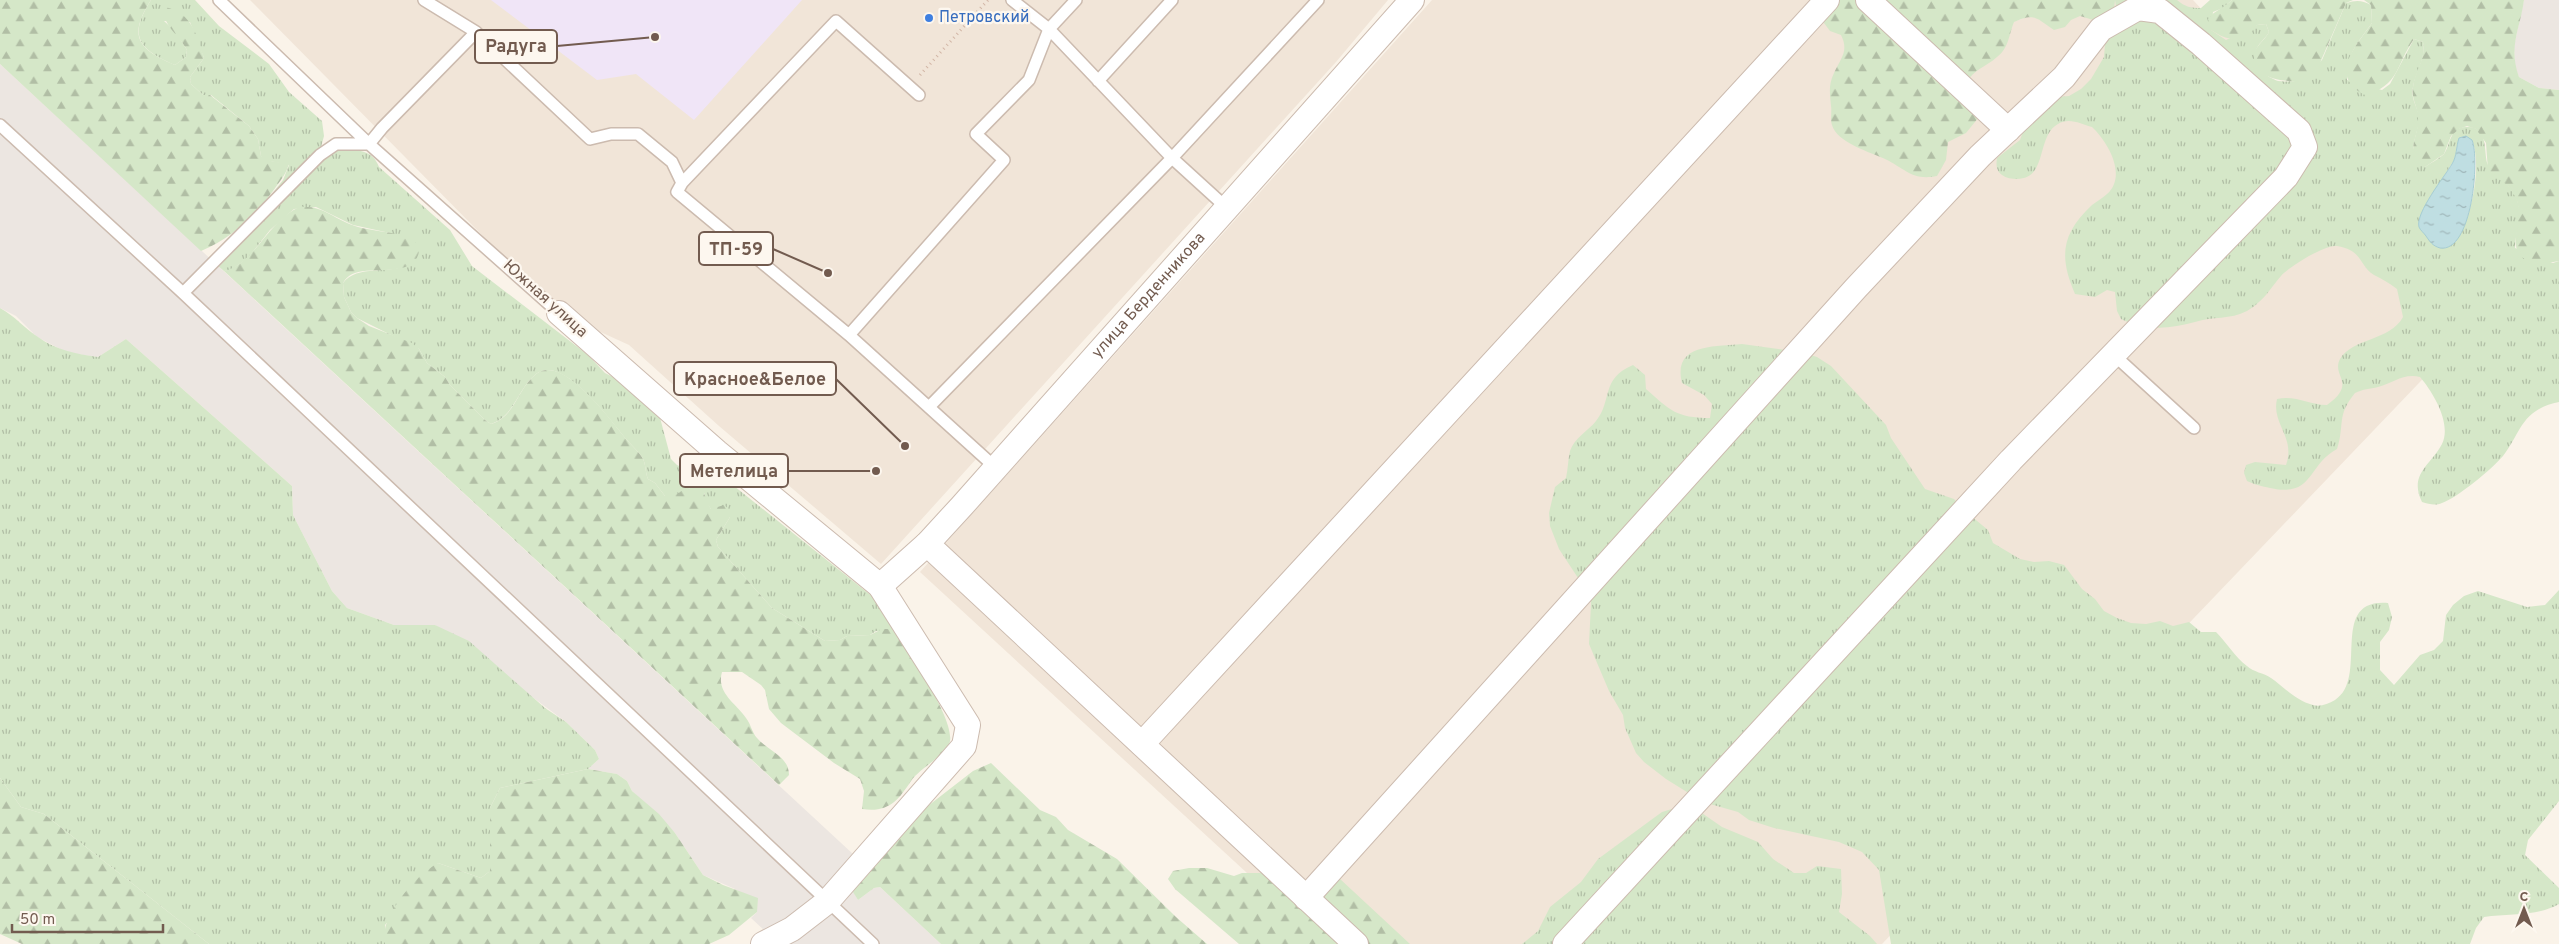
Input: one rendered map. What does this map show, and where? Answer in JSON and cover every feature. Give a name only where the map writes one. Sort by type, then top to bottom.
[{"type":"street","name":"улица Берденникова","points":[[880,586],[927,544],[996,468],[1412,0]]},
{"type":"street","points":[[1142,744],[1827,0]]},
{"type":"street","points":[[1868,0],[2008,130]]},
{"type":"street","points":[[1306,898],[1856,288],[1974,163],[2064,77],[2101,29],[2138,8],[2160,12],[2201,44],[2299,131],[2305,147],[2286,177],[2011,460],[1564,944]]},
{"type":"street","name":"Южная улица","points":[[559,313],[717,452],[880,586],[968,726],[964,746],[827,902],[792,929],[763,944]]},
{"type":"street","points":[[927,544],[1356,944]]},
{"type":"lane","name":"Южная улица","points":[[219,0],[369,144],[559,313]]},
{"type":"lane","points":[[424,0],[476,32],[590,139],[611,134],[638,134],[672,162],[682,183]]},
{"type":"lane","points":[[1012,0],[1049,29],[1172,158],[1228,209]]},
{"type":"lane","points":[[849,335],[1004,160],[976,134],[1029,80],[1049,29],[1076,0]]},
{"type":"lane","points":[[1098,80],[1172,0]]},
{"type":"lane","points":[[929,407],[1172,158],[1318,0]]},
{"type":"lane","points":[[919,95],[836,21],[682,183],[677,192],[849,335],[996,468]]},
{"type":"lane","points":[[183,293],[320,155],[336,144],[369,144],[382,128],[476,32]]},
{"type":"lane","points":[[0,125],[183,293],[873,944]]},
{"type":"lane","points":[[2114,355],[2194,428]]},
{"type":"path","points":[[910,87],[988,0]]},
{"type":"shaded area","points":[[250,0],[1388,0],[1336,62],[881,564],[719,426],[629,345],[559,313]]},
{"type":"shaded area","points":[[491,0],[802,0],[694,120],[636,74],[597,80]]},
{"type":"shaded area","points":[[1432,0],[1955,0],[1989,30],[2078,0],[2193,0],[2485,314],[1882,944],[1324,944],[920,572]]},
{"type":"shaded area","points":[[2524,0],[2559,0],[2559,90],[2539,88],[2519,77],[2515,67],[2514,46]]},
{"type":"shaded area","points":[[0,64],[867,867],[855,882],[853,891],[858,900],[874,888],[880,887],[941,944],[779,944],[751,918],[757,912],[735,889],[703,875],[675,833],[632,791],[627,781],[617,774],[588,769],[599,759],[595,750],[566,722],[435,625],[394,625],[347,608],[332,591],[293,515],[292,486],[126,339],[98,357],[68,353],[37,337],[16,316],[0,308]]},
{"type":"green space","points":[[0,0],[151,0],[140,23],[138,32],[140,40],[152,53],[175,65],[186,57],[187,50],[167,24],[164,13],[165,7],[182,14],[196,33],[204,58],[190,77],[191,84],[203,95],[210,95],[249,126],[258,139],[261,156],[271,161],[289,164],[286,172],[250,218],[223,240],[201,251],[0,64]]},
{"type":"green space","points":[[151,0],[195,0],[219,26],[269,64],[289,92],[322,121],[324,136],[321,147],[271,202],[260,209],[283,180],[289,165],[265,160],[261,156],[258,139],[249,126],[211,95],[203,95],[191,84],[190,77],[204,58],[190,22],[164,21],[175,31],[187,50],[186,57],[175,65],[152,53],[145,47],[140,40],[140,23]]},
{"type":"green space","points":[[1829,0],[2115,0],[2113,20],[2100,22],[2080,16],[2071,20],[2065,27],[2054,30],[2036,18],[2031,17],[2014,22],[2006,45],[2001,53],[1976,71],[1966,83],[1979,117],[1966,133],[1948,142],[1946,160],[1937,176],[1921,177],[1847,142],[1835,131],[1831,121],[1830,86],[1832,77],[1843,54],[1844,46],[1841,35],[1830,31],[1824,23]]},
{"type":"green space","points":[[2115,0],[2177,0],[2188,7],[2201,8],[2210,0],[2232,0],[2223,8],[2213,12],[2211,30],[2226,40],[2257,25],[2266,24],[2269,32],[2257,48],[2255,59],[2268,76],[2278,81],[2298,81],[2322,60],[2346,3],[2353,1],[2365,2],[2371,5],[2372,23],[2354,49],[2347,71],[2347,80],[2382,90],[2390,84],[2414,39],[2423,42],[2423,54],[2412,92],[2419,117],[2413,148],[2425,167],[2444,154],[2456,130],[2466,127],[2479,131],[2484,142],[2488,165],[2513,191],[2518,203],[2519,214],[2515,248],[2553,263],[2559,261],[2559,402],[2537,410],[2530,416],[2498,462],[2465,489],[2439,504],[2422,502],[2418,492],[2420,477],[2442,444],[2445,427],[2440,409],[2430,391],[2420,377],[2414,376],[2403,377],[2378,387],[2355,393],[2343,414],[2337,449],[2320,463],[2303,484],[2284,490],[2261,486],[2247,481],[2244,473],[2246,465],[2255,462],[2286,465],[2288,446],[2277,416],[2277,399],[2290,398],[2327,405],[2341,391],[2342,380],[2338,365],[2346,352],[2389,331],[2403,317],[2397,289],[2369,271],[2352,251],[2331,246],[2299,262],[2281,276],[2258,303],[2241,314],[2176,326],[2158,328],[2140,326],[2121,319],[2117,311],[2115,292],[2107,290],[2095,297],[2075,294],[2067,269],[2066,246],[2074,226],[2092,205],[2107,194],[2113,186],[2116,177],[2109,149],[2092,127],[2066,121],[2058,124],[2051,130],[2038,165],[2027,177],[2015,179],[2004,176],[1998,169],[1997,158],[2020,140],[2035,99],[2069,96],[2081,89],[2091,79],[2104,57],[2106,31],[2116,6]],"holes":[[[2472,140],[2475,151],[2475,182],[2468,214],[2455,240],[2446,248],[2420,228],[2427,203],[2456,157],[2457,145]]]},
{"type":"green space","points":[[2232,0],[2353,0],[2346,3],[2316,72],[2307,81],[2300,81],[2282,80],[2259,71],[2255,64],[2254,55],[2258,46],[2269,32],[2266,24],[2257,25],[2247,35],[2236,39],[2224,37],[2211,30],[2208,19]]},
{"type":"green space","points":[[2364,0],[2524,0],[2515,47],[2516,66],[2519,77],[2539,88],[2559,90],[2559,261],[2532,261],[2523,258],[2518,252],[2516,245],[2517,201],[2509,187],[2488,171],[2486,143],[2476,129],[2467,126],[2459,129],[2451,136],[2444,154],[2425,167],[2416,164],[2413,146],[2418,118],[2413,91],[2414,81],[2422,60],[2423,42],[2414,39],[2391,80],[2376,91],[2365,95],[2354,87],[2348,79],[2346,70],[2348,60],[2372,23],[2371,5]]},
{"type":"green space","points":[[342,149],[364,152],[373,157],[379,167],[450,230],[472,266],[588,355],[605,373],[625,383],[659,414],[671,459],[677,465],[690,471],[705,471],[719,474],[878,601],[896,632],[876,631],[870,635],[847,636],[840,640],[825,641],[772,608],[718,547],[716,540],[730,517],[718,509],[711,509],[705,501],[705,494],[694,486],[673,497],[665,496],[655,483],[648,479],[643,459],[599,406],[573,381],[560,373],[547,370],[536,374],[505,415],[491,424],[485,420],[450,385],[445,377],[427,363],[419,349],[357,318],[351,312],[344,297],[343,283],[349,277],[365,272],[393,269],[410,264],[390,233],[353,225],[316,207],[294,209],[270,230],[248,258],[231,270],[224,271],[218,266],[323,158]]},
{"type":"green space","points":[[300,207],[315,208],[355,226],[397,234],[419,245],[418,256],[413,263],[405,267],[363,271],[349,276],[343,283],[344,297],[351,312],[357,318],[369,326],[412,343],[419,349],[427,363],[445,377],[450,385],[485,420],[491,424],[505,416],[536,374],[547,370],[560,373],[586,392],[599,406],[643,459],[648,479],[655,483],[665,496],[701,487],[711,509],[724,505],[730,510],[730,517],[716,540],[718,547],[772,608],[825,641],[840,640],[847,636],[870,635],[882,629],[896,632],[931,688],[947,721],[950,735],[949,744],[946,749],[915,776],[897,800],[879,809],[862,809],[864,791],[860,779],[834,763],[781,723],[769,709],[765,690],[761,685],[742,672],[722,672],[721,679],[724,692],[748,720],[757,738],[786,763],[789,775],[779,785],[224,271],[235,267],[245,260],[279,221]]},
{"type":"green space","points":[[0,308],[45,341],[74,353],[98,357],[126,339],[292,486],[293,515],[332,591],[347,608],[394,625],[435,625],[469,641],[545,708],[566,722],[595,750],[599,759],[588,769],[500,788],[490,808],[490,871],[481,878],[438,863],[385,925],[385,944],[209,944],[44,814],[21,807],[0,778]]},
{"type":"green space","points":[[1742,344],[1801,352],[1817,357],[1831,366],[1886,425],[1891,438],[1925,489],[1954,499],[1988,530],[1993,543],[2020,559],[2034,562],[2049,561],[2064,565],[2082,589],[2095,599],[2104,611],[2117,618],[2131,623],[2146,624],[2160,621],[2173,626],[2189,622],[2201,632],[2216,632],[2249,668],[2268,676],[2296,697],[2316,706],[2335,700],[2345,689],[2349,675],[2354,626],[2359,613],[2370,605],[2388,603],[2392,617],[2389,630],[2380,642],[2380,670],[2394,685],[2420,655],[2434,650],[2443,641],[2446,615],[2453,605],[2464,596],[2478,591],[2527,607],[2545,605],[2559,590],[2559,801],[2528,840],[2525,855],[2559,888],[2559,904],[2532,913],[2484,917],[2476,928],[2470,944],[1891,944],[1879,870],[1862,852],[1839,842],[1774,828],[1749,820],[1738,812],[1703,802],[1666,779],[1644,762],[1636,753],[1625,728],[1623,715],[1609,691],[1589,644],[1591,603],[1589,590],[1580,581],[1559,549],[1550,526],[1549,513],[1555,487],[1566,478],[1572,446],[1596,421],[1601,413],[1611,383],[1616,377],[1633,365],[1645,375],[1646,389],[1668,407],[1681,414],[1698,418],[1710,418],[1712,404],[1704,395],[1682,383],[1681,370],[1683,360],[1689,354],[1709,347]]},
{"type":"green space","points":[[991,763],[1040,810],[1056,817],[1068,830],[1117,859],[1176,917],[1207,944],[941,944],[880,887],[874,888],[858,900],[853,892],[855,882],[924,809],[973,771]]},
{"type":"green space","points":[[588,769],[617,774],[627,781],[632,791],[659,814],[675,833],[703,875],[723,885],[758,898],[757,912],[729,935],[709,944],[385,944],[385,927],[395,907],[415,881],[430,868],[438,863],[481,878],[490,871],[490,808],[500,788]]},
{"type":"green space","points":[[0,778],[21,807],[44,814],[209,944],[22,944],[0,934]]},
{"type":"green space","points":[[1675,808],[1699,811],[1722,827],[1758,842],[1773,859],[1794,873],[1806,873],[1817,866],[1841,869],[1842,894],[1839,912],[1870,936],[1877,944],[1522,944],[1538,931],[1550,907],[1581,882],[1598,859],[1662,812]]},
{"type":"green space","points":[[1189,868],[1207,868],[1234,876],[1242,873],[1273,873],[1303,884],[1339,878],[1410,944],[1239,944],[1175,889],[1168,879],[1173,871]]},
{"type":"water","points":[[2466,136],[2472,140],[2474,150],[2474,184],[2471,203],[2460,236],[2451,246],[2440,248],[2435,246],[2420,229],[2419,221],[2421,213],[2431,195],[2454,161],[2459,138]]},
{"type":"place","name":"Петровский","points":[[929,18]]},
{"type":"place","name":"Радуга","points":[[655,37]]},
{"type":"place","name":"ТП-59","points":[[828,273]]},
{"type":"place","name":"Красное&Белое","points":[[905,446]]},
{"type":"place","name":"Метелица","points":[[876,471]]}]
